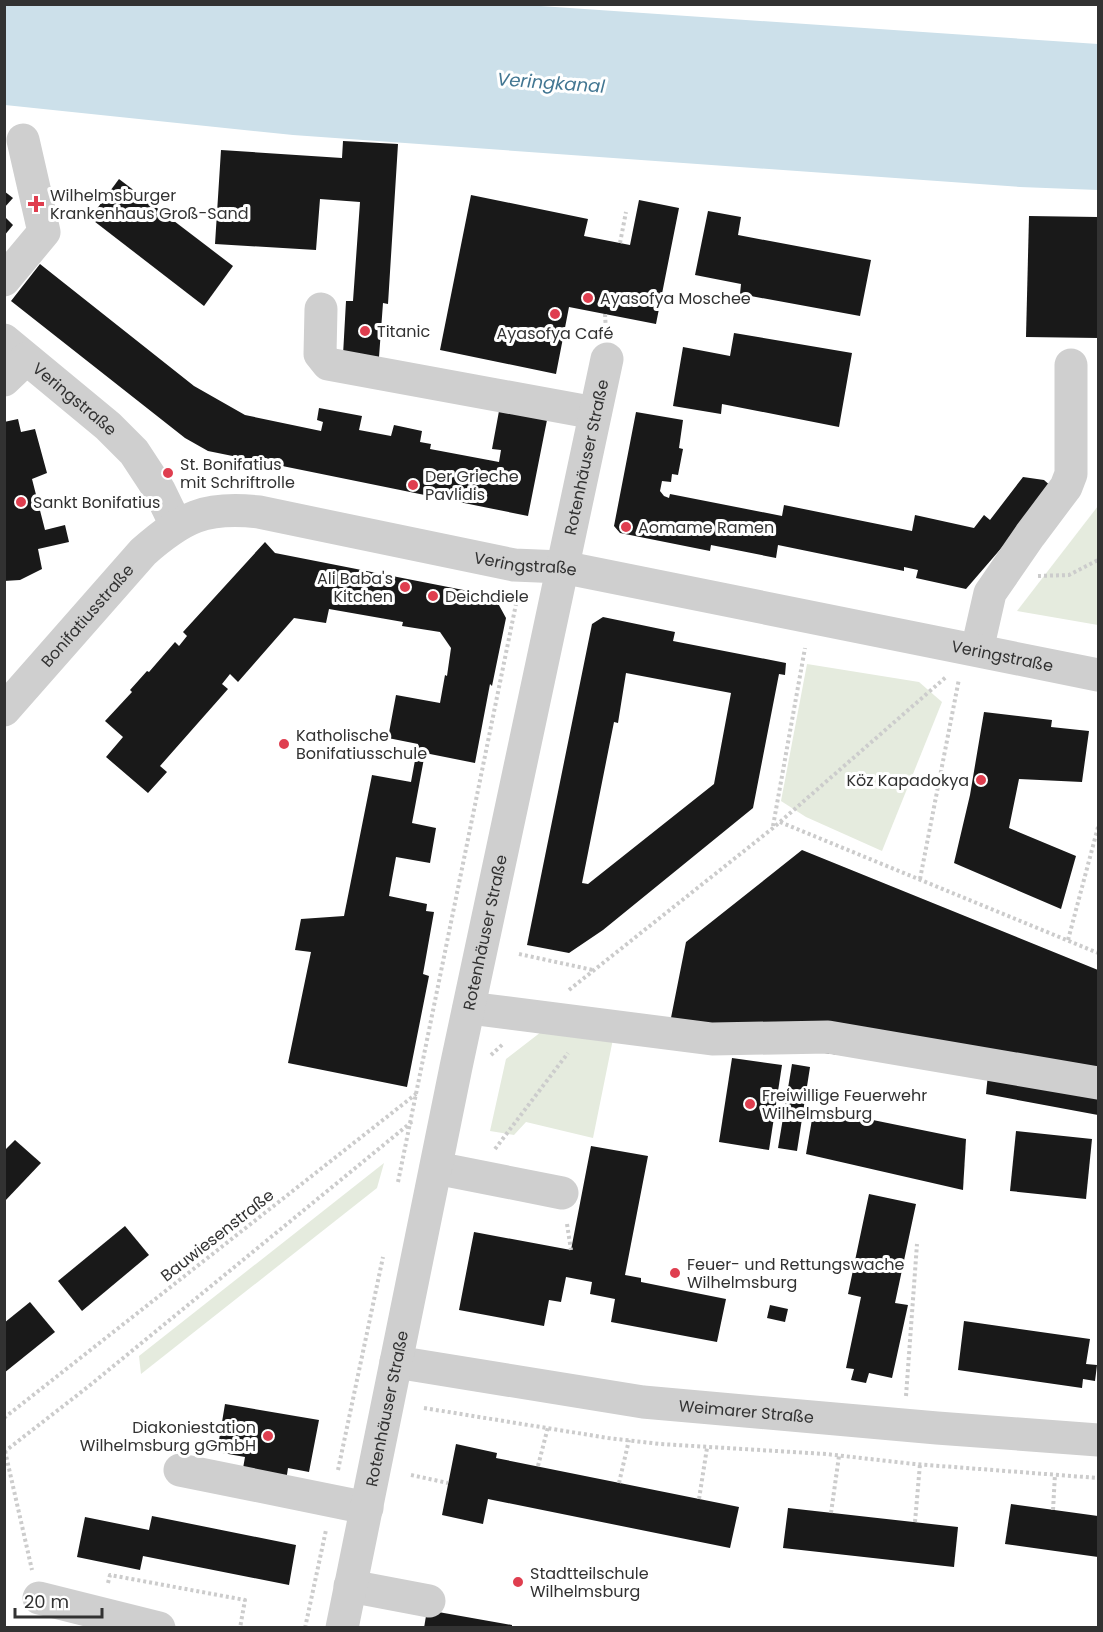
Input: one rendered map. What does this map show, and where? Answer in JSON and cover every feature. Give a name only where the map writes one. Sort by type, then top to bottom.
[{"type":"street","points":[[4,280],[44,232],[23,140]]},
{"type":"street","points":[[321,309],[320,354],[328,364],[595,413]]},
{"type":"street","name":"Rotenhäuser Straße","points":[[342,1628],[452,1089],[607,359]]},
{"type":"street","name":"Veringstraße","points":[[12,360],[108,426],[134,452],[159,490],[176,525],[200,515],[233,509],[259,512],[514,565],[562,567],[811,617],[969,657],[1098,675]]},
{"type":"street","points":[[969,657],[990,593],[1066,487],[1071,474],[1071,366]]},
{"type":"street","name":"Bonifatiusstraße","points":[[4,710],[143,552],[176,525]]},
{"type":"street","points":[[469,1008],[590,1024],[711,1047],[828,1037],[1098,1083]]},
{"type":"street","points":[[436,1168],[562,1193]]},
{"type":"street","name":"Weimarer Straße","points":[[396,1362],[644,1402],[1098,1440]]},
{"type":"street","name":"Rotenhäuser Straße","points":[[180,1470],[366,1508]]},
{"type":"street","points":[[350,1586],[429,1601]]},
{"type":"street","points":[[39,1598],[159,1628]]},
{"type":"path","points":[[620,243],[626,212]]},
{"type":"path","points":[[1035,575],[1069,575],[1098,560]]},
{"type":"path","points":[[396,1193],[516,604]]},
{"type":"path","points":[[773,828],[811,617]]},
{"type":"path","points":[[39,1598],[5,1452],[90,1386],[452,1089],[534,1017],[773,828],[969,657]]},
{"type":"path","points":[[920,879],[956,704],[969,657]]},
{"type":"path","points":[[780,822],[1098,953]]},
{"type":"path","points":[[1068,940],[1098,826]]},
{"type":"path","points":[[519,954],[593,970]]},
{"type":"path","points":[[473,1176],[590,1024]]},
{"type":"path","points":[[416,1094],[452,1089]]},
{"type":"path","name":"Bauwiesenstraße","points":[[4,1418],[416,1094]]},
{"type":"path","points":[[904,1425],[917,1244]]},
{"type":"path","points":[[305,1628],[385,1250]]},
{"type":"path","points":[[424,1408],[629,1440],[1098,1478]]},
{"type":"path","points":[[538,1466],[548,1427]]},
{"type":"path","points":[[620,1483],[629,1440]]},
{"type":"path","points":[[699,1498],[707,1448]]},
{"type":"path","points":[[831,1513],[838,1456]]},
{"type":"path","points":[[915,1522],[920,1464]]},
{"type":"path","points":[[1053,1510],[1055,1474]]},
{"type":"path","points":[[411,1475],[448,1482]]},
{"type":"path","points":[[103,1615],[110,1575],[245,1600],[240,1628]]},
{"type":"shaded area","points":[[1098,506],[1098,625],[1017,611]]},
{"type":"shaded area","points":[[807,664],[919,682],[942,702],[882,851],[806,817],[781,801]]},
{"type":"shaded area","points":[[541,1032],[613,1039],[593,1138],[526,1122],[514,1135],[490,1131],[506,1059]]},
{"type":"shaded area","points":[[384,1163],[377,1188],[141,1374],[139,1356]]},
{"type":"water","name":"Veringkanal","points":[[4,5],[526,5],[1098,44],[1098,190],[1020,187],[293,135],[5,105]]},
{"type":"building","points":[[343,141],[398,144],[388,304],[383,303],[379,357],[343,355],[346,301],[353,301],[360,202],[320,199],[316,250],[215,244],[221,150],[342,158]]},
{"type":"building","points":[[119,179],[233,266],[204,306],[90,218]]},
{"type":"building","points":[[4,191],[13,198],[4,208]]},
{"type":"building","points":[[471,195],[588,219],[584,236],[630,245],[639,200],[679,208],[656,324],[569,307],[556,374],[440,350]]},
{"type":"building","points":[[708,211],[741,217],[738,235],[871,260],[860,316],[740,294],[741,284],[695,275]]},
{"type":"building","points":[[4,216],[13,225],[4,236]]},
{"type":"building","points":[[1029,216],[1098,217],[1098,338],[1026,337]]},
{"type":"building","points":[[40,264],[194,386],[245,415],[321,431],[323,422],[317,420],[319,408],[362,416],[359,430],[391,436],[394,425],[422,431],[420,442],[431,444],[430,449],[499,462],[501,450],[492,449],[499,411],[547,420],[528,516],[208,451],[185,438],[11,301]]},
{"type":"building","points":[[734,333],[852,353],[839,427],[722,404],[721,414],[673,406],[683,347],[730,356]]},
{"type":"building","points":[[636,412],[683,420],[679,448],[683,449],[678,475],[672,474],[671,482],[662,481],[660,491],[669,498],[670,494],[782,516],[784,505],[912,531],[915,515],[974,528],[984,515],[990,520],[1023,477],[1044,480],[1053,488],[966,589],[916,578],[918,570],[904,567],[904,571],[778,545],[776,558],[711,545],[710,551],[620,533],[614,526]]},
{"type":"building","name":"Sankt Bonifatius","points":[[18,419],[21,432],[35,429],[47,473],[32,479],[45,530],[65,525],[69,542],[38,549],[42,569],[20,580],[4,581],[4,422]]},
{"type":"building","points":[[265,542],[275,553],[494,596],[506,618],[492,686],[490,684],[475,763],[425,753],[412,823],[436,828],[430,863],[396,857],[389,896],[427,904],[426,911],[434,912],[423,974],[429,976],[407,1087],[288,1063],[311,952],[295,950],[301,919],[344,916],[372,775],[411,782],[418,744],[388,738],[396,695],[440,703],[451,648],[440,632],[402,626],[403,622],[329,609],[326,623],[294,618],[238,682],[230,674],[222,684],[228,689],[160,766],[167,772],[148,793],[106,757],[123,737],[105,721],[132,692],[130,690],[175,642],[179,646],[187,636],[183,632]]},
{"type":"building","points":[[603,617],[675,632],[673,641],[786,663],[785,675],[779,674],[753,808],[603,930],[569,953],[527,945],[592,624]],"holes":[[[626,673],[731,693],[714,784],[588,884],[582,883],[614,722],[618,723]]]},
{"type":"building","points":[[984,712],[1052,720],[1051,727],[1089,731],[1082,782],[1019,779],[1009,828],[1076,856],[1061,909],[954,863],[970,795]]},
{"type":"building","points":[[802,850],[1098,970],[1098,1115],[986,1094],[988,1074],[668,1033],[686,942]]},
{"type":"building","name":"Freiwillige Feuerwehr Wilhelmsburg","points":[[732,1058],[782,1065],[769,1150],[719,1142]]},
{"type":"building","points":[[792,1064],[810,1067],[797,1151],[778,1148]]},
{"type":"building","points":[[814,1108],[966,1139],[963,1190],[806,1154]]},
{"type":"building","points":[[1016,1131],[1092,1139],[1086,1199],[1010,1191]]},
{"type":"building","points":[[15,1140],[41,1163],[4,1202],[4,1151]]},
{"type":"building","points":[[591,1146],[648,1156],[625,1275],[641,1278],[641,1282],[726,1299],[717,1342],[611,1322],[615,1299],[590,1294],[592,1282],[566,1277],[561,1302],[549,1300],[544,1326],[459,1310],[474,1232],[571,1250]]},
{"type":"building","points":[[869,1194],[916,1204],[895,1303],[908,1305],[892,1378],[869,1373],[866,1383],[851,1380],[854,1369],[846,1368],[861,1297],[848,1294]]},
{"type":"building","points":[[125,1226],[149,1255],[82,1311],[58,1281]]},
{"type":"building","points":[[30,1302],[55,1332],[4,1373],[4,1323]]},
{"type":"building","points":[[770,1305],[788,1309],[785,1322],[767,1318]]},
{"type":"building","points":[[964,1321],[1090,1339],[1086,1364],[1097,1365],[1095,1381],[1083,1379],[1082,1388],[958,1370]]},
{"type":"building","name":"Diakoniestation Wilhelmsburg gGmbH","points":[[225,1404],[319,1420],[309,1472],[288,1468],[286,1481],[242,1474],[245,1457],[217,1452]]},
{"type":"building","points":[[456,1444],[497,1453],[496,1458],[739,1507],[730,1548],[488,1499],[483,1524],[442,1515]]},
{"type":"building","points":[[1011,1504],[1098,1516],[1098,1557],[1005,1544]]},
{"type":"building","points":[[788,1508],[958,1527],[954,1567],[783,1548]]},
{"type":"building","points":[[152,1516],[296,1545],[289,1585],[143,1556],[140,1570],[77,1557],[85,1517],[149,1530]]},
{"type":"building","points":[[427,1610],[512,1625],[512,1628],[424,1628]]},
{"type":"place","name":"Wilhelmsburger Krankenhaus Groß-Sand","points":[[36,204]]},
{"type":"place","name":"Ayasofya Moschee","points":[[588,298]]},
{"type":"place","name":"Ayasofya Café","points":[[555,314]]},
{"type":"place","name":"Titanic","points":[[365,331]]},
{"type":"place","name":"St. Bonifatius mit Schriftrolle","points":[[168,473]]},
{"type":"place","name":"Der Grieche Pavlidis","points":[[413,485]]},
{"type":"place","name":"Sankt Bonifatius","points":[[21,502]]},
{"type":"place","name":"Aomame Ramen","points":[[626,527]]},
{"type":"place","name":"Ali Baba's Kitchen","points":[[405,587]]},
{"type":"place","name":"Deichdiele","points":[[433,596]]},
{"type":"place","name":"Katholische Bonifatiusschule","points":[[284,744]]},
{"type":"place","name":"Köz Kapadokya","points":[[981,780]]},
{"type":"place","name":"Freiwillige Feuerwehr Wilhelmsburg","points":[[750,1104]]},
{"type":"place","name":"Feuer- und Rettungswache Wilhelmsburg","points":[[675,1273]]},
{"type":"place","name":"Diakoniestation Wilhelmsburg gGmbH","points":[[268,1436]]},
{"type":"place","name":"Stadtteilschule Wilhelmsburg","points":[[518,1582]]}]
